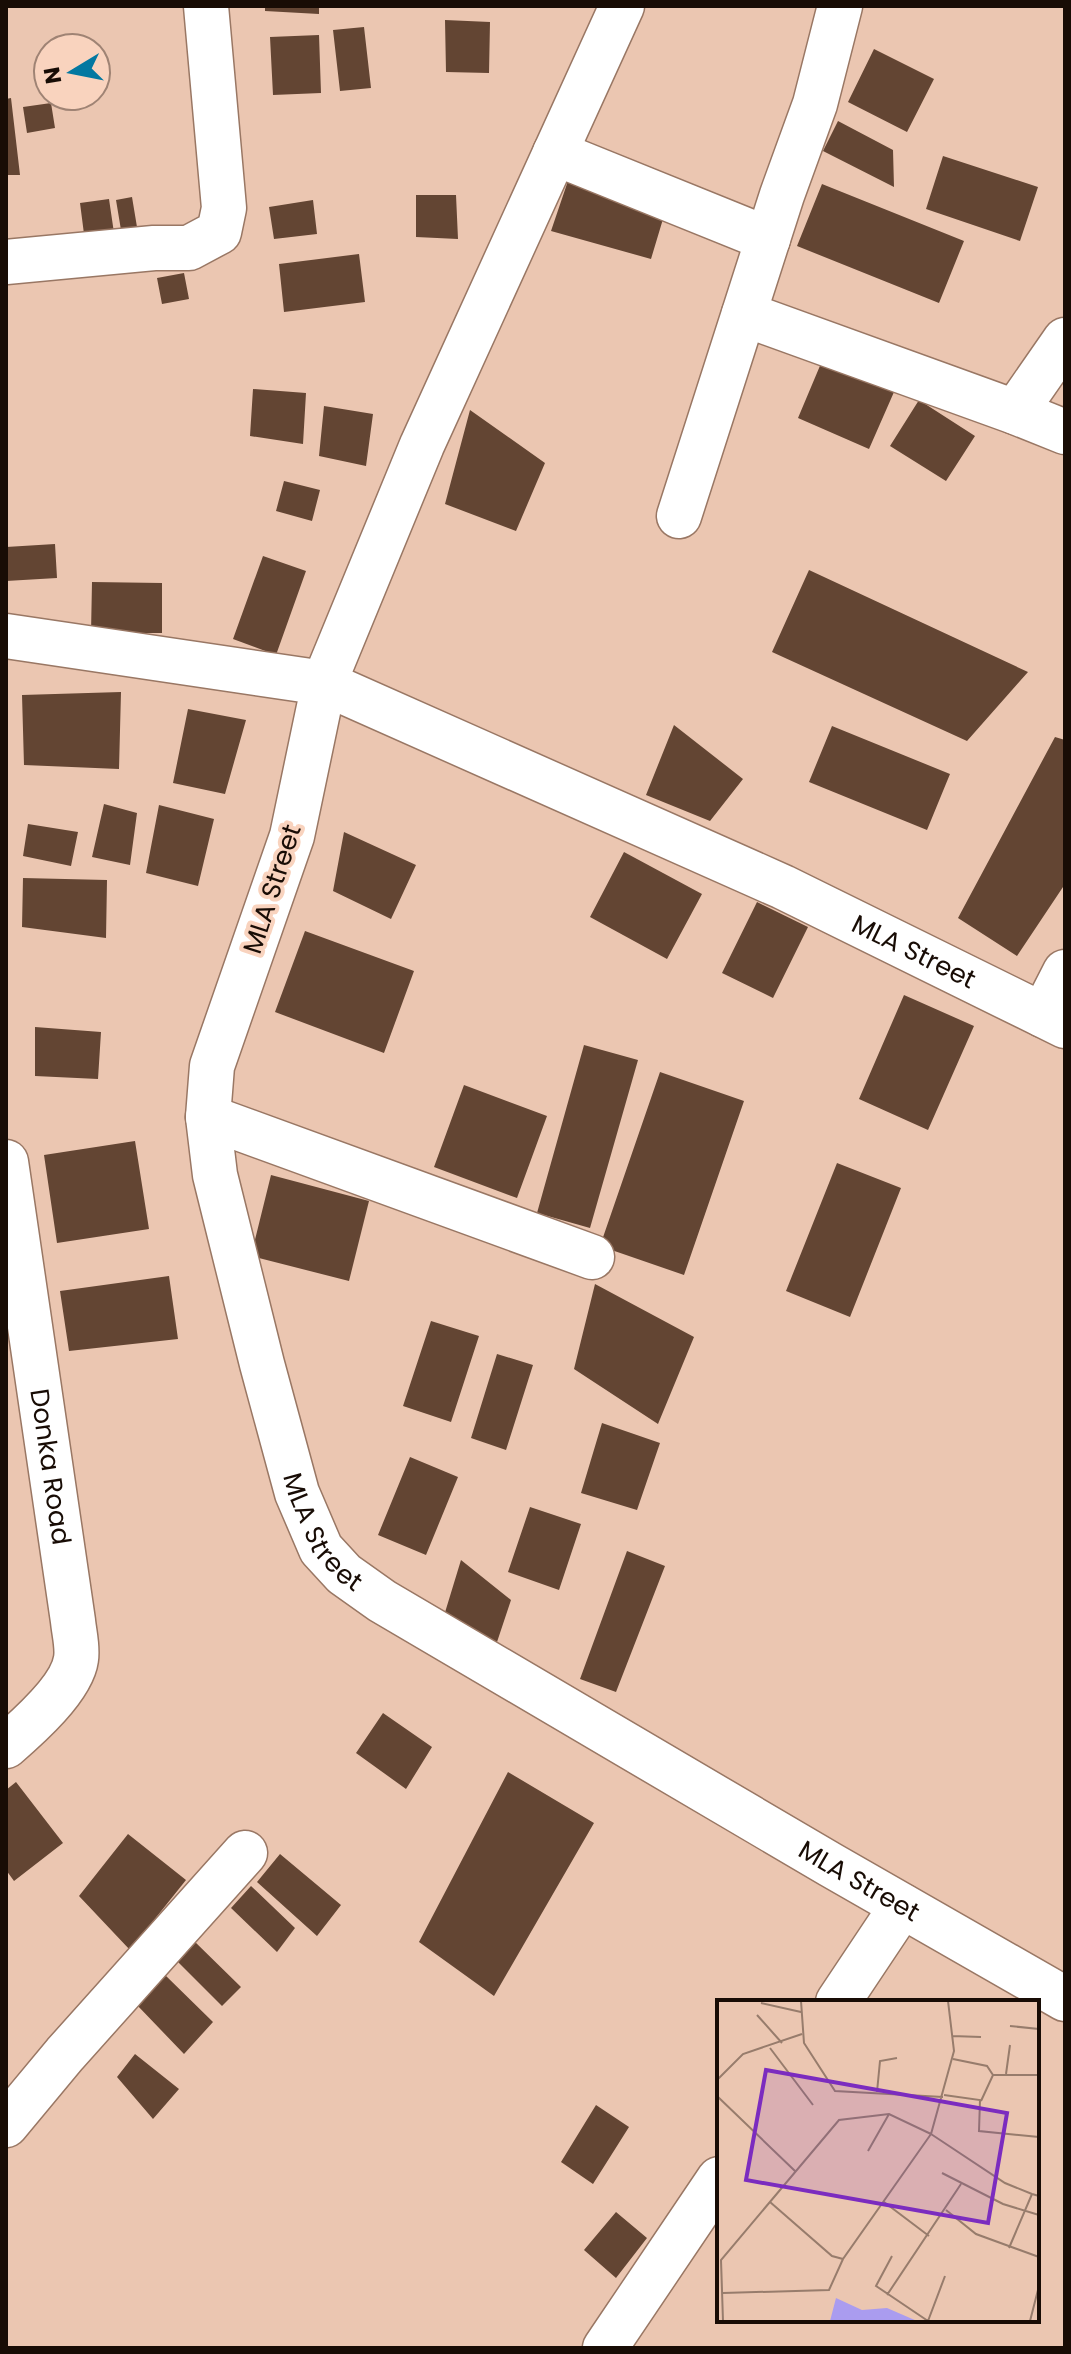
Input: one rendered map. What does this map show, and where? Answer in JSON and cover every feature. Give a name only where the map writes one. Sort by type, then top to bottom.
[{"type":"street","points":[[6,262],[154,248],[189,248],[219,232],[224,208],[206,6]]},
{"type":"street","points":[[324,683],[422,445],[622,6]]},
{"type":"street","points":[[679,516],[815,104],[840,6]]},
{"type":"street","points":[[555,153],[768,239]]},
{"type":"street","points":[[744,314],[1065,432]]},
{"type":"street","points":[[1015,412],[1065,340]]},
{"type":"street","name":"MLA Street","points":[[6,636],[324,683],[783,887],[1054,1020]]},
{"type":"street","name":"MLA Street","points":[[324,683],[292,836],[212,1066],[208,1117],[215,1175],[262,1364],[297,1493],[321,1549],[344,1574],[382,1601],[1065,1999]]},
{"type":"street","points":[[1054,1020],[1065,972]]},
{"type":"street","points":[[208,1117],[592,1257]]},
{"type":"street","name":"Donka Road","points":[[6,1162],[13,1265],[73,1621],[76,1660],[62,1689],[35,1720],[6,1746]]},
{"type":"street","points":[[6,2125],[65,2054],[245,1853]]},
{"type":"street","points":[[839,2000],[902,1906]]},
{"type":"street","points":[[605,2348],[717,2182]]},
{"type":"building","points":[[265,6],[319,6],[319,14],[265,11]]},
{"type":"building","points":[[445,20],[490,22],[489,73],[446,72]]},
{"type":"building","points":[[364,27],[371,88],[340,91],[333,30]]},
{"type":"building","points":[[319,35],[321,93],[273,95],[270,37]]},
{"type":"building","points":[[874,49],[934,79],[907,132],[848,102]]},
{"type":"building","points":[[11,98],[20,175],[6,175],[6,99]]},
{"type":"building","points":[[32,106],[32,112],[52,112],[55,128],[27,133],[23,107]]},
{"type":"building","points":[[838,121],[893,150],[894,187],[823,151]]},
{"type":"building","points":[[943,156],[1038,187],[1020,241],[926,209]]},
{"type":"building","points":[[571,172],[669,199],[651,259],[551,231]]},
{"type":"building","points":[[822,184],[964,241],[939,303],[797,246]]},
{"type":"building","points":[[416,195],[456,195],[458,239],[416,237]]},
{"type":"building","points":[[132,197],[137,227],[121,230],[116,200]]},
{"type":"building","points":[[109,199],[114,233],[84,234],[80,203]]},
{"type":"building","points":[[313,200],[317,234],[274,239],[269,207]]},
{"type":"building","points":[[359,254],[365,302],[284,312],[279,264]]},
{"type":"building","points":[[184,273],[189,299],[162,304],[157,278]]},
{"type":"building","points":[[822,361],[894,392],[869,449],[798,418]]},
{"type":"building","points":[[253,389],[306,393],[303,444],[250,436]]},
{"type":"building","points":[[919,400],[975,436],[946,481],[890,446]]},
{"type":"building","points":[[324,406],[373,414],[366,466],[319,456]]},
{"type":"building","points":[[470,410],[545,463],[516,531],[445,504]]},
{"type":"building","points":[[284,481],[320,490],[312,521],[276,511]]},
{"type":"building","points":[[55,544],[57,578],[6,581],[6,547]]},
{"type":"building","points":[[263,556],[306,571],[276,655],[233,639]]},
{"type":"building","points":[[809,570],[1028,672],[967,741],[772,652]]},
{"type":"building","points":[[92,582],[162,583],[162,633],[91,633]]},
{"type":"building","points":[[121,692],[119,769],[24,765],[22,695]]},
{"type":"building","points":[[188,709],[246,720],[225,794],[173,783]]},
{"type":"building","points":[[674,725],[743,779],[710,821],[646,795]]},
{"type":"building","points":[[832,726],[950,774],[927,830],[809,782]]},
{"type":"building","points":[[1055,737],[1065,740],[1065,884],[1017,956],[958,918]]},
{"type":"building","points":[[104,804],[137,813],[130,865],[92,857]]},
{"type":"building","points":[[159,805],[214,819],[198,886],[146,873]]},
{"type":"building","points":[[28,824],[78,832],[71,866],[23,856]]},
{"type":"building","points":[[344,832],[416,865],[391,919],[333,891]]},
{"type":"building","points":[[624,852],[702,894],[667,959],[590,917]]},
{"type":"building","points":[[23,878],[107,880],[106,938],[22,927]]},
{"type":"building","points":[[757,902],[808,927],[773,998],[722,973]]},
{"type":"building","points":[[305,931],[414,971],[384,1053],[275,1012]]},
{"type":"building","points":[[904,995],[974,1026],[928,1130],[859,1099]]},
{"type":"building","points":[[35,1027],[101,1032],[98,1079],[35,1076]]},
{"type":"building","points":[[584,1045],[638,1060],[590,1228],[537,1213]]},
{"type":"building","points":[[660,1072],[744,1101],[684,1275],[600,1246]]},
{"type":"building","points":[[464,1085],[547,1116],[517,1198],[434,1167]]},
{"type":"building","points":[[135,1141],[149,1229],[57,1243],[44,1155]]},
{"type":"building","points":[[837,1163],[901,1188],[850,1317],[786,1291]]},
{"type":"building","points":[[271,1175],[369,1201],[349,1281],[251,1256]]},
{"type":"building","points":[[169,1276],[178,1339],[69,1351],[60,1291]]},
{"type":"building","points":[[595,1284],[694,1337],[658,1424],[574,1369]]},
{"type":"building","points":[[431,1321],[479,1336],[451,1422],[403,1406]]},
{"type":"building","points":[[497,1354],[533,1365],[506,1450],[471,1438]]},
{"type":"building","points":[[602,1423],[660,1443],[637,1510],[581,1493]]},
{"type":"building","points":[[410,1457],[458,1477],[426,1555],[378,1535]]},
{"type":"building","points":[[530,1507],[581,1524],[559,1590],[508,1572]]},
{"type":"building","points":[[627,1551],[665,1566],[616,1692],[580,1679]]},
{"type":"building","points":[[461,1560],[511,1600],[495,1648],[443,1619]]},
{"type":"building","points":[[383,1713],[432,1747],[406,1789],[356,1753]]},
{"type":"building","points":[[508,1772],[594,1823],[494,1996],[419,1942]]},
{"type":"building","points":[[16,1782],[63,1843],[14,1881],[6,1870],[6,1790]]},
{"type":"building","points":[[128,1834],[186,1880],[130,1950],[79,1896]]},
{"type":"building","points":[[280,1854],[341,1905],[317,1936],[257,1882]]},
{"type":"building","points":[[251,1886],[295,1928],[277,1952],[231,1908]]},
{"type":"building","points":[[192,1939],[241,1987],[222,2006],[174,1958]]},
{"type":"building","points":[[163,1973],[213,2022],[184,2054],[136,2004]]},
{"type":"building","points":[[135,2054],[179,2089],[153,2119],[117,2077]]},
{"type":"building","points":[[596,2105],[629,2127],[593,2184],[561,2162]]},
{"type":"building","points":[[616,2212],[647,2238],[616,2278],[584,2250]]}]
